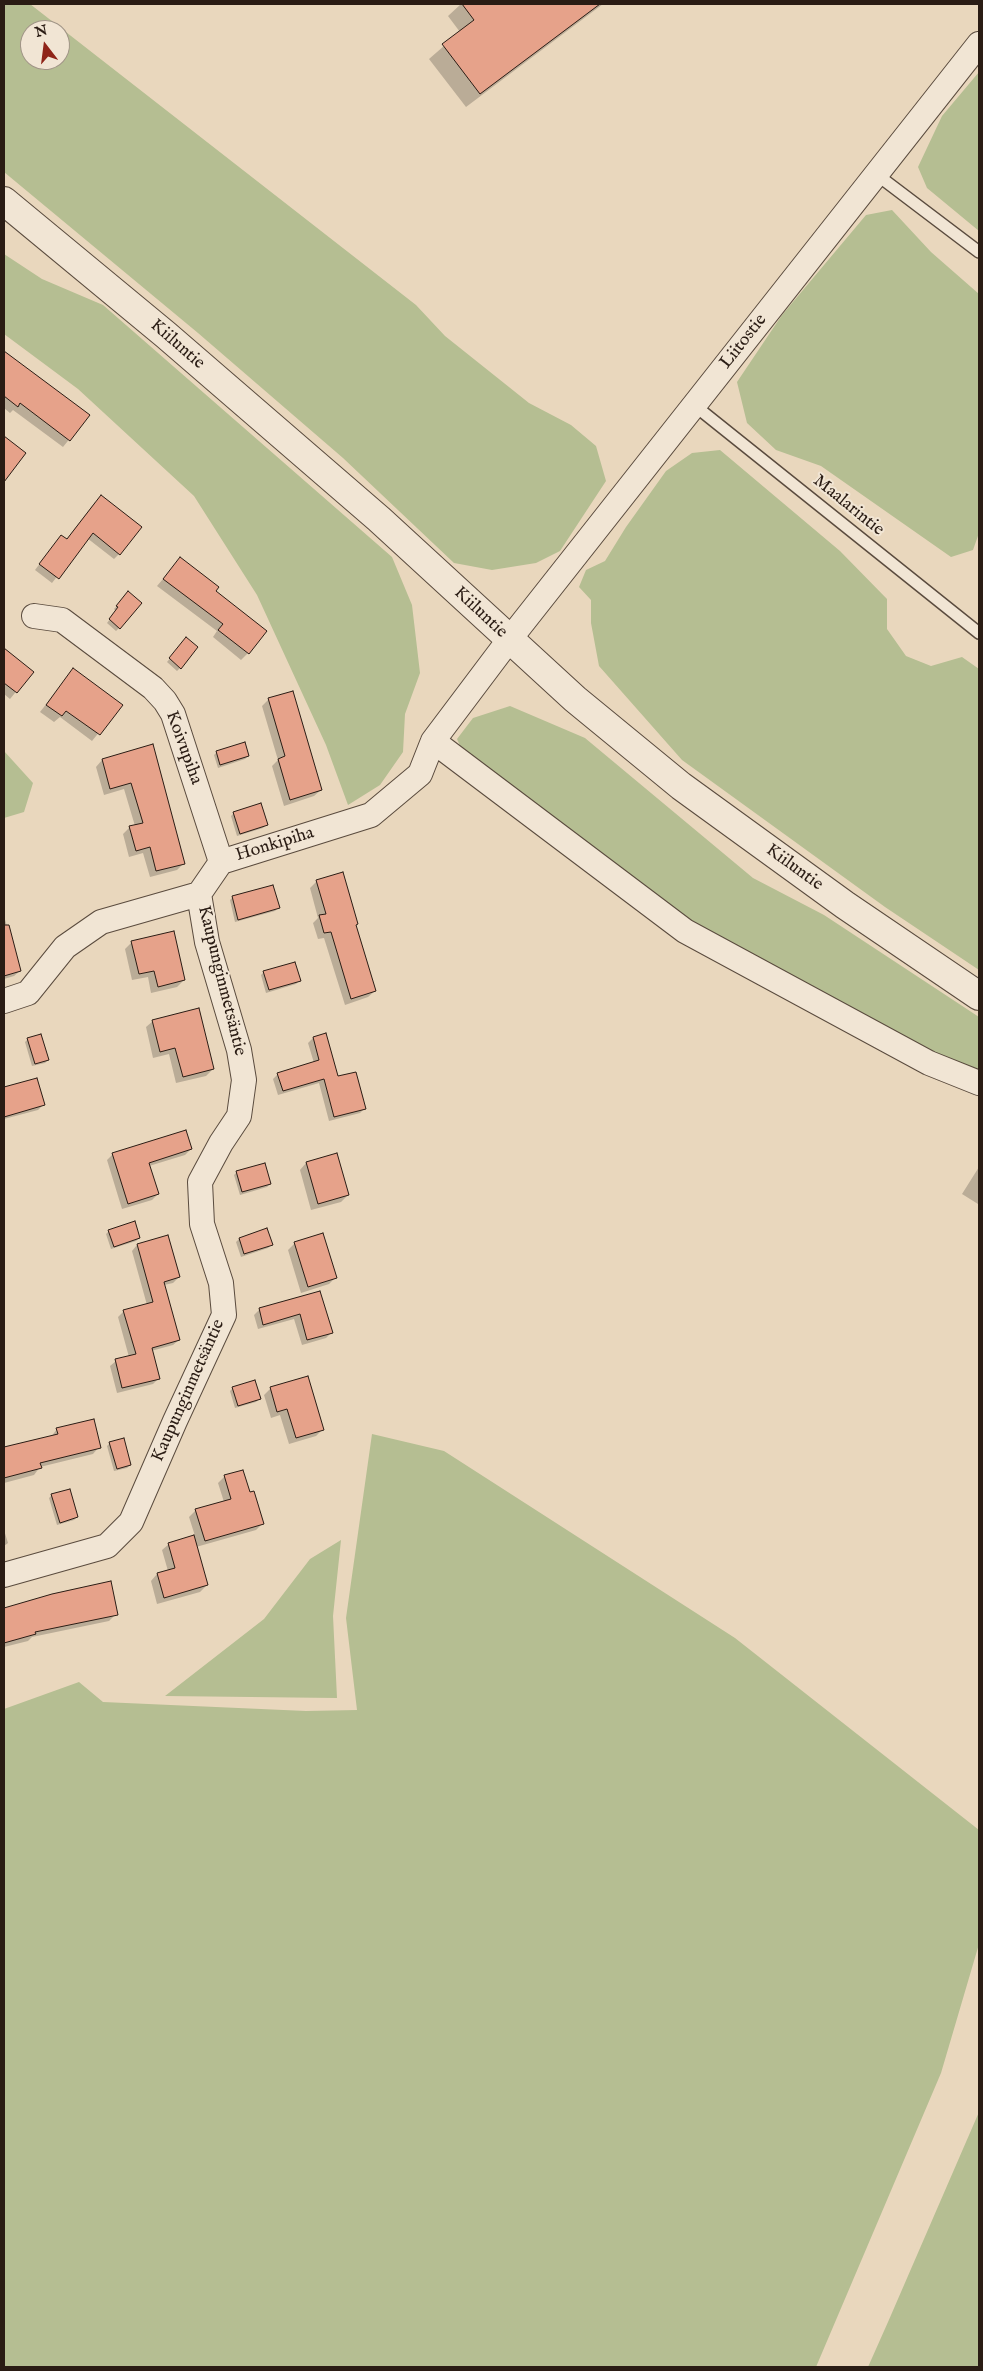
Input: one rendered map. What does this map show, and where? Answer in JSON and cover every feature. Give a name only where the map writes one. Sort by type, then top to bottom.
[{"type":"street","name":"Liitostie","points":[[509,640],[979,44]]},
{"type":"street","name":"Kiiluntie","points":[[4,201],[166,335],[364,506],[575,699],[681,786],[845,905],[979,996]]},
{"type":"street","name":"Koivupiha","points":[[34,616],[62,620],[153,688],[165,701],[173,714],[221,862]]},
{"type":"street","name":"Honkipiha","points":[[199,894],[221,862],[371,815],[420,774],[433,741],[509,640]]},
{"type":"street","points":[[433,741],[685,931],[929,1063],[979,1083]]},
{"type":"street","points":[[4,1001],[28,993],[65,947],[101,922],[199,894]]},
{"type":"street","name":"Kaupunginmetsäntie","points":[[4,1574],[107,1546],[131,1522],[224,1315],[221,1283],[202,1224],[200,1182],[221,1143],[239,1116],[244,1080],[239,1050],[207,942],[199,894]]},
{"type":"lane","points":[[876,174],[979,252]]},
{"type":"lane","name":"Maalarintie","points":[[694,406],[979,633]]},
{"type":"green space","points":[[4,4],[30,4],[51,20],[20,20],[20,70],[70,70],[70,35],[416,305],[445,336],[529,403],[571,425],[596,446],[606,481],[560,551],[536,563],[492,570],[454,563],[343,458],[198,333],[4,172]]},
{"type":"green space","points":[[979,72],[979,231],[927,188],[918,167],[942,116]]},
{"type":"green space","points":[[892,210],[931,252],[979,294],[979,533],[973,550],[951,557],[821,466],[776,450],[747,423],[737,382],[782,315],[866,215]]},
{"type":"green space","points":[[4,254],[42,279],[103,305],[392,557],[412,605],[420,673],[405,714],[403,752],[380,785],[348,805],[326,745],[257,595],[194,496],[78,389],[4,334]]},
{"type":"green space","points":[[720,450],[840,551],[887,599],[887,629],[906,656],[931,666],[962,657],[979,669],[979,970],[885,907],[682,760],[599,666],[591,623],[591,600],[579,587],[586,570],[605,561],[626,527],[666,471],[692,453]]},
{"type":"green space","points":[[510,706],[585,738],[753,878],[824,915],[979,1017],[979,1073],[937,1058],[741,954],[655,898],[464,755],[457,739],[473,718]]},
{"type":"green space","points":[[4,751],[33,783],[24,812],[4,818]]},
{"type":"green space","points":[[372,1434],[444,1451],[735,1638],[979,1830],[979,1944],[941,2073],[816,2367],[4,2367],[4,1709],[79,1682],[103,1702],[306,1711],[357,1710],[346,1618]]},
{"type":"green space","points":[[341,1540],[333,1616],[337,1698],[165,1696],[264,1619],[310,1559]]},
{"type":"green space","points":[[979,2112],[979,2367],[868,2367],[888,2322]]},
{"type":"building","points":[[462,4],[600,4],[480,94],[442,44],[474,20]]},
{"type":"building","points":[[4,351],[90,415],[70,441],[20,403],[18,407],[4,396]]},
{"type":"building","points":[[4,436],[26,453],[4,482]]},
{"type":"building","points":[[101,495],[142,527],[120,555],[93,533],[59,579],[39,564],[61,535],[67,539]]},
{"type":"building","points":[[180,557],[219,587],[216,591],[267,631],[249,654],[218,630],[223,624],[163,579]]},
{"type":"building","points":[[128,591],[142,603],[120,629],[109,619],[118,607],[116,606]]},
{"type":"building","points":[[186,637],[198,647],[181,669],[169,658]]},
{"type":"building","points":[[4,648],[34,672],[17,693],[4,683]]},
{"type":"building","points":[[73,668],[123,705],[100,735],[66,711],[62,716],[46,705]]},
{"type":"building","points":[[293,691],[322,790],[290,800],[278,759],[285,756],[268,698]]},
{"type":"building","points":[[245,742],[249,756],[220,765],[216,751]]},
{"type":"building","points":[[153,744],[185,864],[156,871],[150,847],[136,851],[129,826],[143,823],[131,783],[110,789],[102,759]]},
{"type":"building","points":[[261,803],[268,825],[240,834],[233,812]]},
{"type":"building","points":[[343,872],[358,924],[356,925],[376,991],[351,999],[331,932],[324,933],[319,915],[326,914],[316,880]]},
{"type":"building","points":[[273,885],[280,908],[238,920],[232,896]]},
{"type":"building","points":[[4,925],[9,925],[21,971],[4,976]]},
{"type":"building","points":[[174,931],[185,980],[158,987],[154,971],[139,974],[131,941]]},
{"type":"building","points":[[295,962],[301,981],[269,990],[263,971]]},
{"type":"building","points":[[199,1008],[214,1069],[183,1077],[175,1048],[160,1052],[152,1020]]},
{"type":"building","points":[[326,1033],[338,1076],[356,1072],[366,1109],[334,1117],[324,1079],[283,1091],[277,1073],[319,1060],[313,1037]]},
{"type":"building","points":[[41,1034],[49,1060],[35,1064],[27,1038]]},
{"type":"building","points":[[37,1078],[45,1105],[4,1117],[4,1087]]},
{"type":"building","points":[[186,1130],[192,1149],[149,1163],[159,1194],[128,1204],[112,1153]]},
{"type":"building","points":[[337,1153],[349,1195],[318,1204],[306,1162]]},
{"type":"building","points":[[265,1163],[271,1184],[242,1192],[236,1171]]},
{"type":"building","points":[[135,1221],[140,1238],[114,1247],[108,1230]]},
{"type":"building","points":[[267,1228],[273,1245],[244,1254],[239,1238]]},
{"type":"building","points":[[323,1233],[337,1278],[308,1287],[294,1242]]},
{"type":"building","points":[[168,1235],[180,1277],[164,1282],[180,1340],[152,1348],[160,1379],[122,1388],[115,1359],[136,1354],[123,1310],[153,1302],[137,1244]]},
{"type":"building","points":[[320,1291],[333,1333],[307,1340],[300,1314],[263,1325],[259,1308]]},
{"type":"building","points":[[308,1376],[324,1430],[296,1438],[287,1409],[277,1412],[270,1387]]},
{"type":"building","points":[[255,1380],[261,1399],[238,1406],[232,1387]]},
{"type":"building","points":[[94,1419],[101,1448],[40,1463],[42,1468],[4,1478],[4,1447],[58,1434],[56,1428]]},
{"type":"building","points":[[124,1438],[131,1465],[117,1469],[109,1442]]},
{"type":"building","points":[[243,1470],[250,1492],[254,1491],[264,1524],[205,1541],[195,1509],[231,1499],[224,1475]]},
{"type":"building","points":[[70,1489],[78,1517],[60,1523],[51,1494]]},
{"type":"building","points":[[194,1535],[208,1585],[164,1598],[157,1573],[175,1568],[168,1543]]},
{"type":"building","points":[[111,1581],[118,1615],[35,1632],[36,1634],[4,1643],[4,1608],[52,1594]]}]
